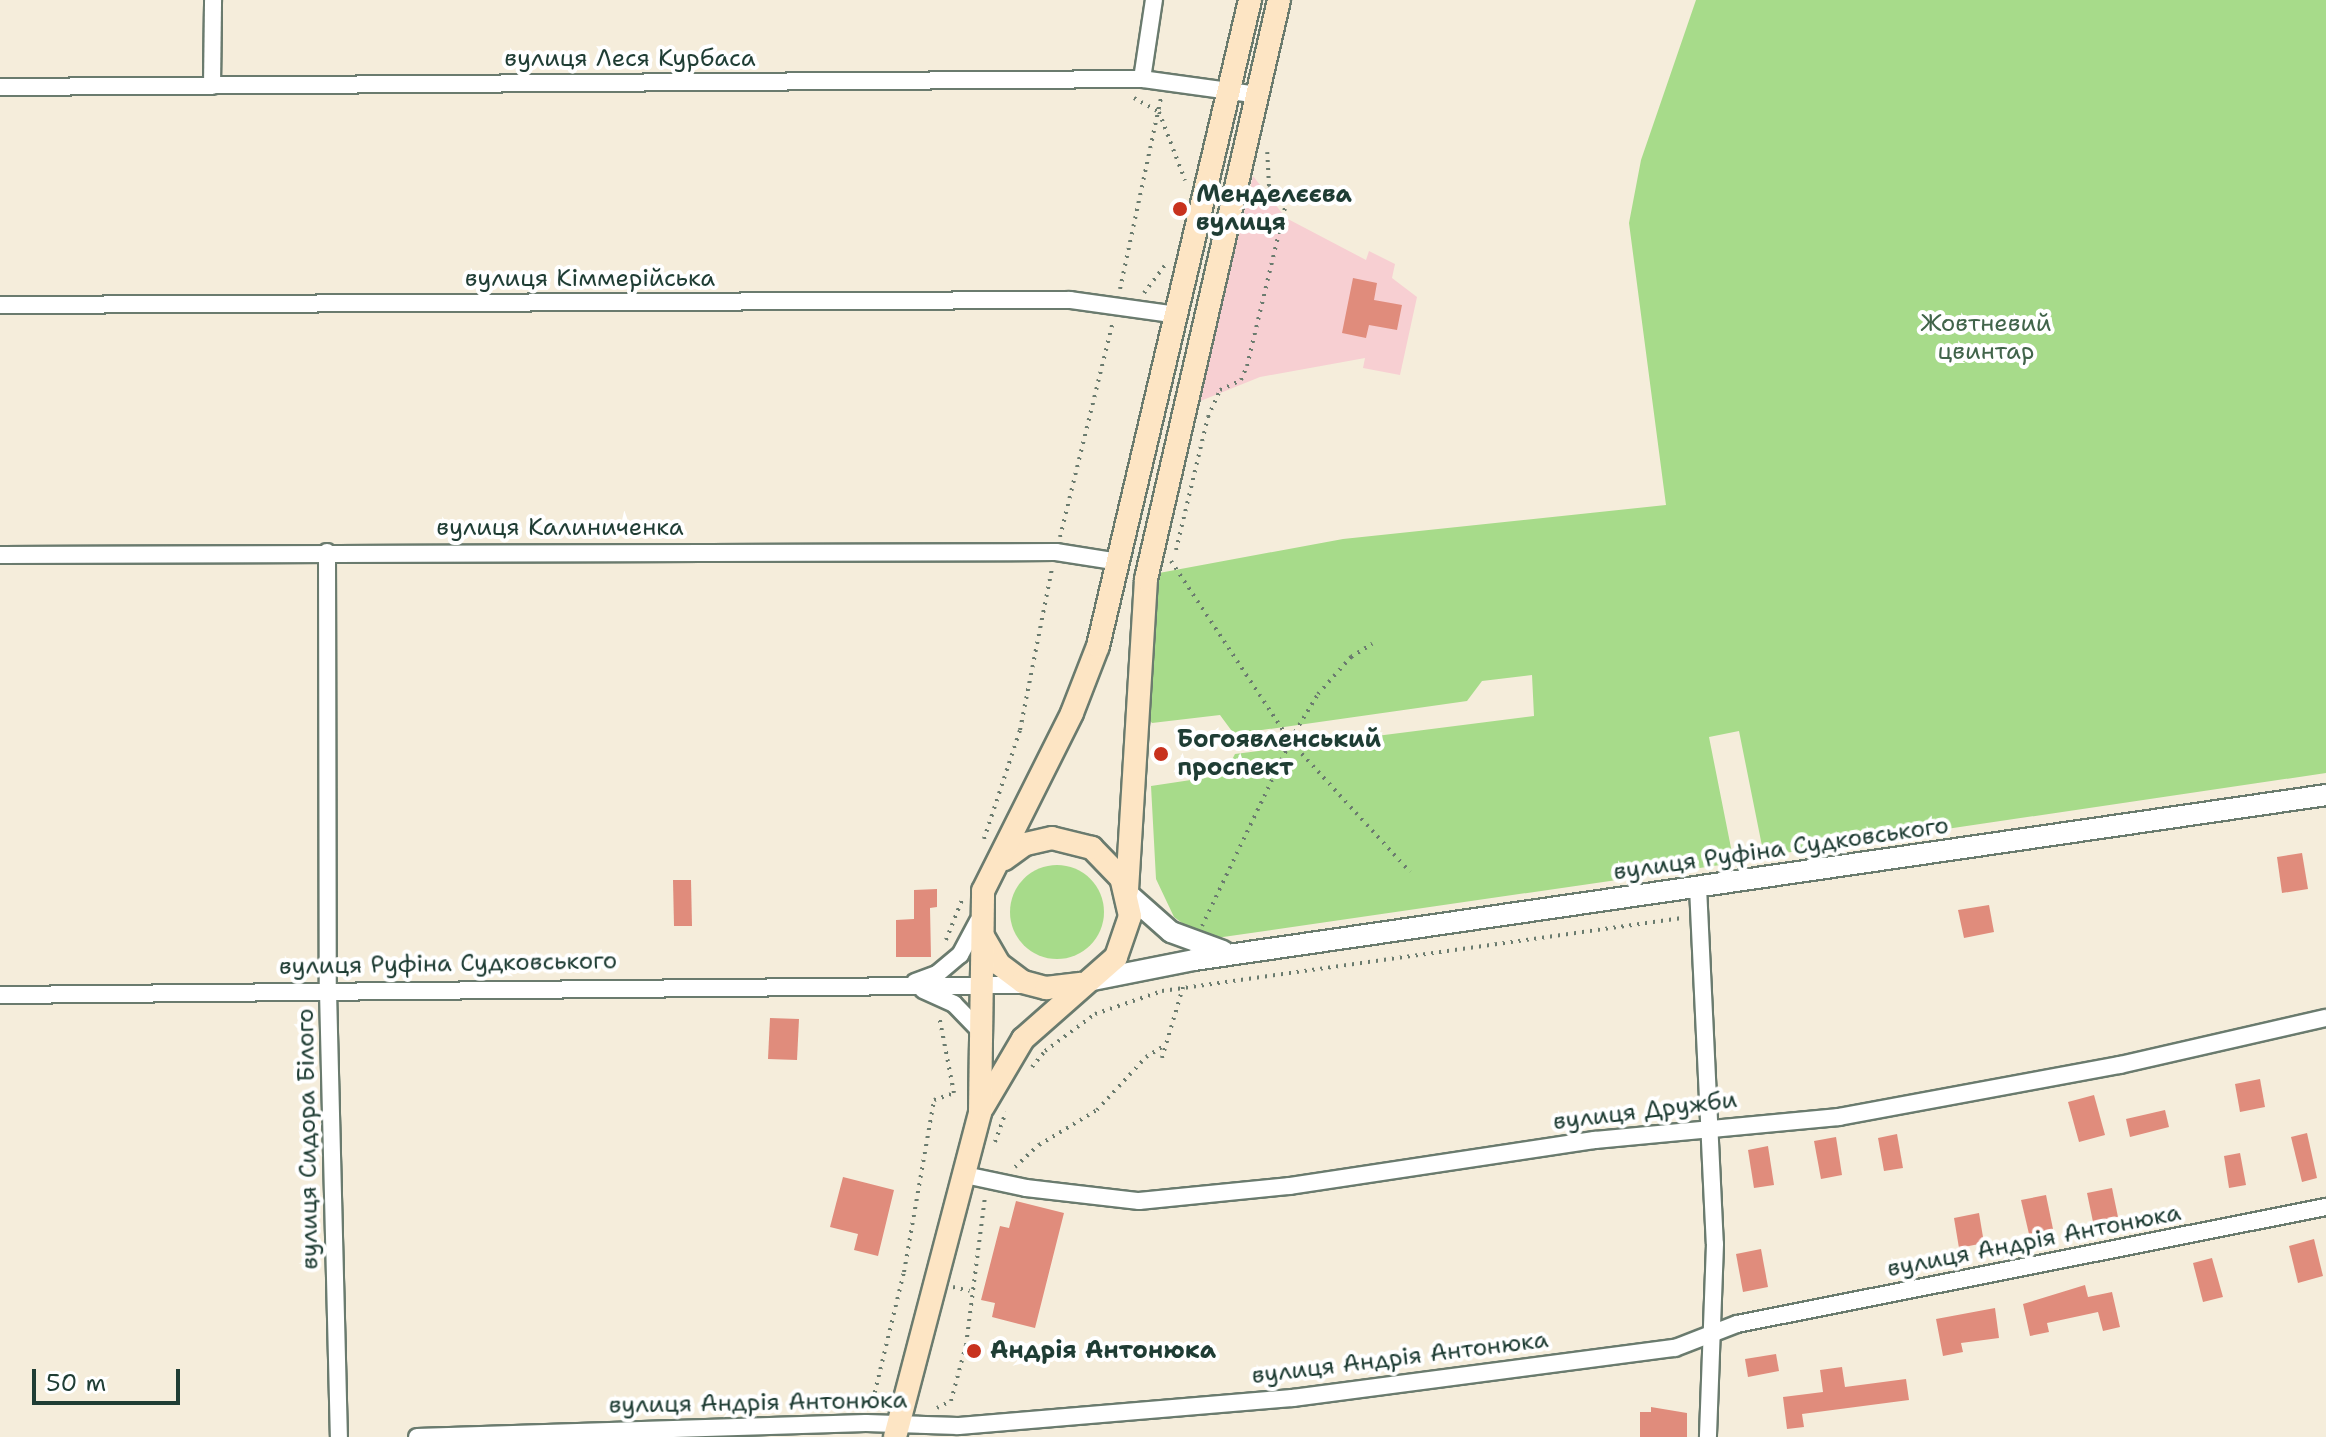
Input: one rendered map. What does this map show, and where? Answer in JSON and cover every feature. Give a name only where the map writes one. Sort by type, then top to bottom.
[{"type":"main road","points":[[897,1431],[980,1112],[984,938],[980,915],[987,880],[1002,860],[1072,713],[1098,646],[1250,0]]},
{"type":"main road","points":[[980,1112],[1023,1039],[1085,982],[1109,966],[1122,948],[1129,927],[1127,892],[1146,579],[1279,0]]},
{"type":"main road","points":[[1002,860],[1038,840],[1079,842],[1113,866],[1127,892]]},
{"type":"main road","points":[[984,938],[1007,971],[1033,985]]},
{"type":"main road","name":"вулиця Руфіна Судковського","points":[[1033,985],[1059,988],[1085,982]]},
{"type":"street","points":[[212,86],[213,0]]},
{"type":"street","points":[[1142,79],[1154,0]]},
{"type":"street","name":"вулиця Леся Курбаса","points":[[0,87],[1142,79],[1259,95]]},
{"type":"street","name":"вулиця Кіммерійська","points":[[0,305],[1116,304],[1178,315]]},
{"type":"street","name":"вулиця Сидора Білого","points":[[327,552],[328,991],[339,1437]]},
{"type":"street","name":"вулиця Калиниченка","points":[[0,555],[1056,552],[1120,562]]},
{"type":"street","name":"вулиця Руфіна Судковського","points":[[1085,982],[1195,952],[1243,953],[2326,795]]},
{"type":"street","points":[[1698,887],[1702,915],[1711,1127],[1713,1334],[1708,1437]]},
{"type":"street","name":"вулиця Руфіна Судковського","points":[[1127,892],[1159,924],[1195,952]]},
{"type":"street","name":"вулиця Руфіна Судковського","points":[[898,985],[925,979],[949,966],[969,943],[980,915]]},
{"type":"street","name":"вулиця Руфіна Судковського","points":[[898,985],[954,1004],[981,1032]]},
{"type":"street","name":"вулиця Руфіна Судковського","points":[[0,995],[1033,985]]},
{"type":"street","name":"вулиця Дружби","points":[[965,1175],[1139,1201],[1290,1186],[1711,1127],[1839,1117],[1980,1092],[2326,1018]]},
{"type":"street","name":"вулиця Андрія Антонюка","points":[[417,1437],[897,1431],[1293,1398],[1675,1348],[1737,1324],[2326,1207]]},
{"type":"path","points":[[1116,304],[1159,112],[1162,81]]},
{"type":"path","points":[[1130,97],[1159,112],[1188,186],[1191,173]]},
{"type":"path","points":[[1249,139],[1268,143],[1269,186],[1286,204],[1247,366],[1241,380],[1220,390],[1208,417],[1184,528],[1170,562],[1291,742],[1410,872]]},
{"type":"path","points":[[1116,304],[1149,291],[1171,246]]},
{"type":"path","points":[[1162,1058],[1195,952],[1291,742],[1318,694],[1351,657],[1372,644]]},
{"type":"path","points":[[1183,987],[1702,915]]},
{"type":"path","points":[[988,1180],[1013,1169],[1039,1145],[1097,1110],[1146,1057],[1166,1044]]},
{"type":"shaded area","points":[[1253,176],[1286,218],[1366,260],[1369,251],[1395,264],[1392,278],[1417,297],[1400,375],[1363,368],[1365,358],[1260,377],[1198,402]]},
{"type":"green space","name":"Жовтневий цвинтар","points":[[1696,0],[2326,0],[2326,773],[1764,856],[1739,731],[1709,737],[1734,863],[1216,938],[1186,926],[1174,917],[1156,879],[1151,786],[1224,775],[1235,754],[1534,716],[1532,675],[1482,681],[1467,701],[1234,734],[1220,715],[1152,723],[1147,717],[1145,625],[1159,573],[1343,539],[1666,505],[1629,223],[1641,160]]},
{"type":"green space","points":[[1048,865],[1066,865],[1091,878],[1101,894],[1104,912],[1101,930],[1091,946],[1066,959],[1048,959],[1023,946],[1010,921],[1010,903],[1023,878]]},
{"type":"building","points":[[1353,278],[1377,283],[1374,300],[1402,305],[1397,330],[1369,325],[1366,338],[1342,333]]},
{"type":"building","points":[[2302,853],[2308,889],[2282,893],[2277,857]]},
{"type":"building","points":[[673,880],[691,880],[692,926],[674,926]]},
{"type":"building","points":[[937,889],[937,907],[930,908],[931,957],[896,957],[896,920],[914,919],[914,890]]},
{"type":"building","points":[[1989,905],[1994,932],[1964,938],[1958,910]]},
{"type":"building","points":[[770,1018],[799,1019],[797,1060],[768,1059]]},
{"type":"building","points":[[2260,1079],[2265,1107],[2240,1112],[2235,1084]]},
{"type":"building","points":[[2094,1095],[2105,1135],[2079,1142],[2068,1102]]},
{"type":"building","points":[[2165,1110],[2169,1127],[2130,1137],[2126,1119]]},
{"type":"building","points":[[2307,1133],[2317,1178],[2302,1182],[2291,1137]]},
{"type":"building","points":[[1897,1134],[1903,1168],[1884,1171],[1878,1138]]},
{"type":"building","points":[[1836,1137],[1842,1175],[1821,1179],[1814,1141]]},
{"type":"building","points":[[1768,1146],[1774,1185],[1754,1188],[1748,1150]]},
{"type":"building","points":[[2240,1153],[2246,1185],[2229,1188],[2224,1156]]},
{"type":"building","points":[[843,1177],[894,1190],[878,1256],[854,1250],[858,1234],[830,1227]]},
{"type":"building","points":[[2112,1188],[2118,1217],[2093,1222],[2087,1193]]},
{"type":"building","points":[[2046,1195],[2053,1229],[2029,1234],[2021,1200]]},
{"type":"building","points":[[1016,1201],[1064,1213],[1035,1328],[992,1317],[995,1303],[981,1300],[1000,1226],[1009,1228]]},
{"type":"building","points":[[1979,1213],[1984,1243],[1959,1248],[1954,1218]]},
{"type":"building","points":[[2314,1239],[2323,1276],[2298,1283],[2289,1246]]},
{"type":"building","points":[[1761,1249],[1768,1287],[1743,1292],[1736,1254]]},
{"type":"building","points":[[2212,1258],[2223,1297],[2203,1302],[2193,1263]]},
{"type":"building","points":[[2085,1285],[2088,1297],[2112,1292],[2120,1327],[2103,1331],[2098,1312],[2047,1323],[2049,1332],[2030,1336],[2023,1304]]},
{"type":"building","points":[[1995,1308],[1999,1338],[1961,1343],[1963,1352],[1943,1356],[1936,1319]]},
{"type":"building","points":[[1776,1354],[1779,1371],[1748,1377],[1745,1359]]},
{"type":"building","points":[[1842,1367],[1845,1387],[1906,1379],[1909,1400],[1802,1414],[1804,1427],[1787,1429],[1783,1397],[1823,1392],[1820,1370]]},
{"type":"building","points":[[1651,1407],[1687,1413],[1687,1437],[1640,1437],[1640,1412],[1651,1412]]},
{"type":"place","name":"Менделєєва вулиця","points":[[1180,209]]},
{"type":"place","name":"Богоявленський проспект","points":[[1161,754]]},
{"type":"place","name":"Андрія Антонюка","points":[[974,1351]]}]
